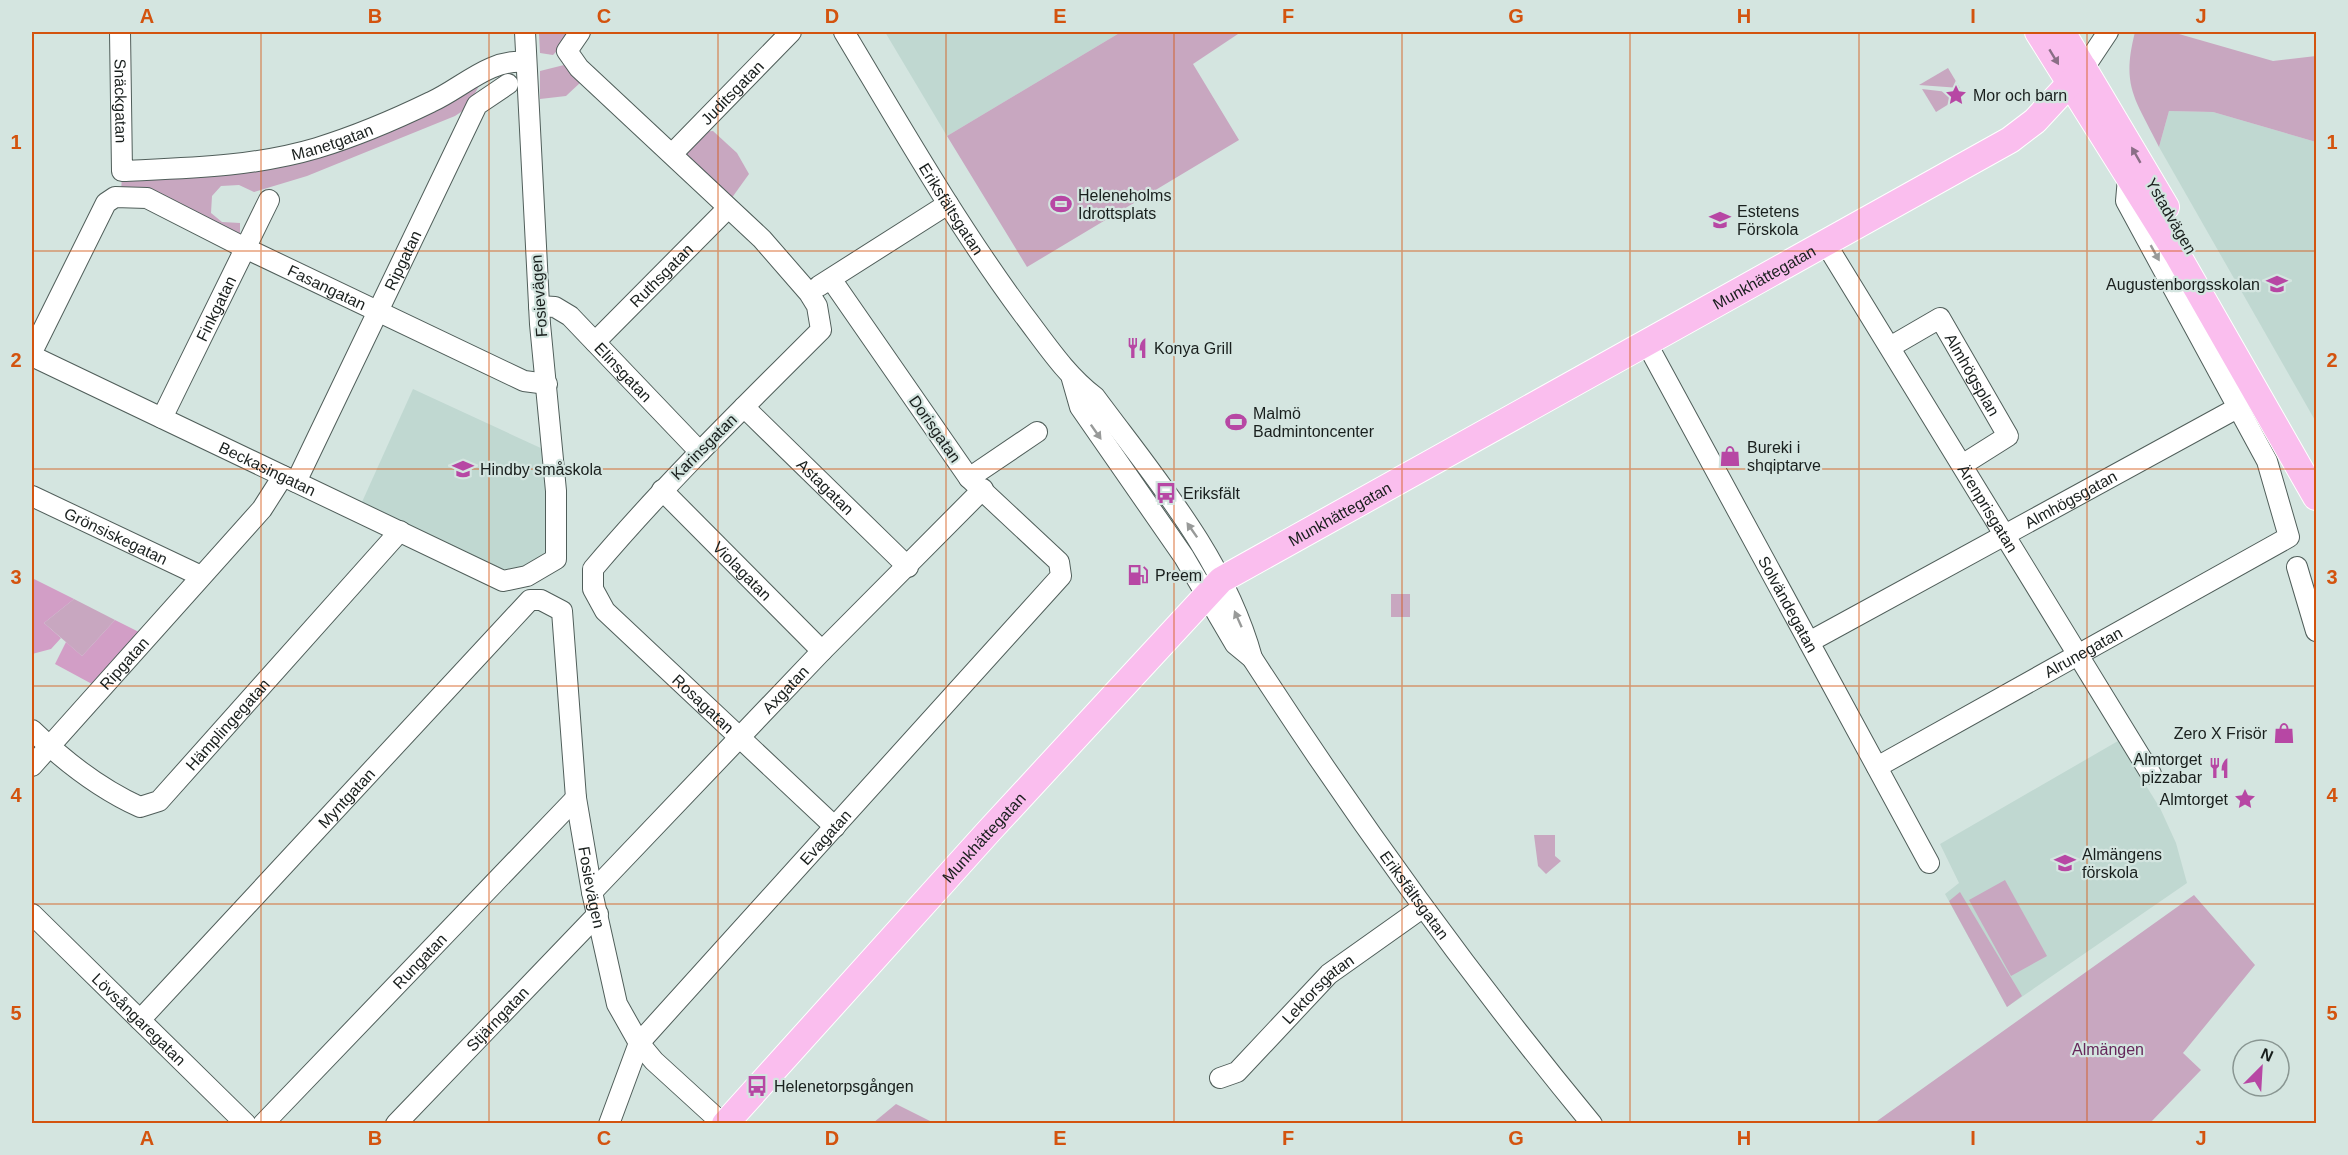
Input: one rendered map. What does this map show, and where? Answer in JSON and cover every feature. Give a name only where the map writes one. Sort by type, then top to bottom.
[{"type":"main road","name":"Ystadvägen","points":[[2038,32],[2077,76],[2316,462]]},
{"type":"main road","name":"Ystadvägen","points":[[2062,32],[2077,76],[2128,177],[2177,254],[2316,497]]},
{"type":"main road","name":"Munkhättegatan","points":[[724,1124],[1214,588],[2010,140],[2035,121],[2077,76]]},
{"type":"street","name":"Snäckgatan","points":[[120,32],[122,171]]},
{"type":"street","name":"Fosievägen","points":[[503,581],[527,576],[556,559],[556,491],[539,306],[525,32]]},
{"type":"street","points":[[580,32],[567,51],[579,68],[762,239],[818,306],[821,330]]},
{"type":"street","name":"Juditsgatan","points":[[672,154],[791,32]]},
{"type":"street","name":"Eriksfältsgatan","points":[[844,32],[948,204],[1008,293],[1072,379],[1080,407],[1184,557],[1214,588],[1235,644],[1252,658],[1422,908],[1519,1036],[1592,1124]]},
{"type":"street","points":[[2077,76],[2108,32]]},
{"type":"street","name":"Manetgatan","points":[[122,171],[262,162],[317,148],[387,123],[436,100],[496,65],[513,60],[526,62]]},
{"type":"street","name":"Ripgatan","points":[[32,766],[290,479],[377,311],[477,105],[508,84]]},
{"type":"street","name":"Ystadvägen","points":[[2128,177],[2126,201],[2240,407],[2267,461],[2289,537]]},
{"type":"street","name":"Fasangatan","points":[[32,354],[106,203],[115,197],[147,198],[245,248],[524,381],[547,384]]},
{"type":"street","name":"Finkgatan","points":[[162,418],[269,200]]},
{"type":"street","points":[[809,293],[948,204]]},
{"type":"street","name":"Ruthsgatan","points":[[595,342],[728,208]]},
{"type":"street","name":"Ärenprisgatan","points":[[1826,244],[2151,774]]},
{"type":"street","name":"Dorisgatan","points":[[831,279],[976,483],[1059,562]]},
{"type":"street","name":"Karinsgatan","points":[[593,569],[662,490],[848,305]]},
{"type":"street","name":"Elinsgatan","points":[[539,306],[555,307],[570,316],[700,452]]},
{"type":"street","name":"Almhögsplan","points":[[1890,346],[1940,318],[2008,436],[1962,465]]},
{"type":"street","name":"Solvändegatan","points":[[1647,344],[1929,863]]},
{"type":"street","name":"Beckasingatan","points":[[32,354],[503,581]]},
{"type":"street","name":"Astagatan","points":[[744,407],[908,567]]},
{"type":"street","name":"Almhögsgatan","points":[[1809,642],[2240,407]]},
{"type":"street","name":"Axgatan","points":[[592,892],[822,651],[908,567],[976,483],[1037,432]]},
{"type":"street","name":"Violagatan","points":[[662,490],[822,651]]},
{"type":"street","name":"Grönsiskegatan","points":[[32,496],[201,576]]},
{"type":"street","name":"Hämplingegatan","points":[[32,730],[50,747],[116,796],[140,807],[159,801],[400,531]]},
{"type":"street","name":"Alrunegatan","points":[[1877,767],[2289,537]]},
{"type":"street","name":"Evagatan","points":[[609,1124],[639,1042],[1055,585],[1060,576],[1059,562]]},
{"type":"street","points":[[2297,567],[2316,631]]},
{"type":"street","name":"Rosagatan","points":[[593,569],[593,589],[605,611],[835,827]]},
{"type":"street","name":"Myntgatan","points":[[140,1020],[530,600],[541,600],[562,611]]},
{"type":"street","name":"Fosievägen","points":[[562,611],[576,798],[592,892],[617,1005],[639,1042],[654,1061],[724,1124]]},
{"type":"street","name":"Rungatan","points":[[263,1124],[576,798]]},
{"type":"street","name":"Lektorsgatan","points":[[1220,1078],[1237,1072],[1329,974],[1422,908]]},
{"type":"street","name":"Lövsångaregatan","points":[[32,914],[246,1124]]},
{"type":"street","name":"Stjärngatan","points":[[396,1124],[598,914]]},
{"type":"shaded area","points":[[885,32],[1121,32],[947,136]]},
{"type":"shaded area","name":"Augustenborgsskolan","points":[[2169,111],[2213,112],[2316,142],[2316,422],[2159,147]]},
{"type":"shaded area","name":"Hindby småskola","points":[[413,389],[545,450],[553,556],[513,574],[362,502]]},
{"type":"shaded area","points":[[32,578],[74,599],[44,623],[61,638],[51,649],[32,654]]},
{"type":"shaded area","points":[[115,620],[139,632],[92,684],[55,664],[66,642],[82,656]]},
{"type":"shaded area","name":"Almängens förskola","points":[[2118,741],[2160,808],[2176,843],[2187,883],[2007,1007],[1945,894],[1959,883],[1940,844]]},
{"type":"green space","points":[[569,32],[553,55],[540,53],[539,34]]},
{"type":"green space","name":"Heleneholms Idrottsplats","points":[[1121,32],[1241,32],[1193,64],[1239,140],[1027,267],[947,136]]},
{"type":"green space","points":[[2135,32],[2172,32],[2273,61],[2316,56],[2316,142],[2213,112],[2169,111],[2159,147],[2137,104],[2130,80],[2129,66]]},
{"type":"green space","points":[[564,65],[582,81],[566,96],[540,99],[540,71]]},
{"type":"green space","points":[[1948,68],[1960,88],[1919,85]]},
{"type":"green space","points":[[480,84],[467,108],[455,116],[307,176],[254,192],[239,185],[221,186],[212,196],[211,213],[222,222],[240,223],[240,234],[193,213],[121,191],[122,177],[241,167]]},
{"type":"green space","points":[[1922,89],[1965,94],[1936,112]]},
{"type":"green space","points":[[713,131],[737,153],[749,174],[731,199],[683,151],[699,132]]},
{"type":"green space","points":[[1391,594],[1410,594],[1410,617],[1391,617]]},
{"type":"green space","points":[[74,599],[115,620],[82,656],[44,623]]},
{"type":"green space","points":[[1534,835],[1555,835],[1555,856],[1561,861],[1546,874],[1538,866]]},
{"type":"green space","points":[[2005,880],[2047,956],[2011,976],[1969,900]]},
{"type":"green space","points":[[1960,892],[2022,996],[2007,1007],[1949,901]]},
{"type":"green space","name":"Almängen","points":[[2194,895],[2255,965],[2183,1053],[2201,1070],[2150,1123],[1880,1124],[1877,1121]]},
{"type":"green space","points":[[896,1104],[934,1123],[873,1123]]},
{"type":"place","name":"Mor och barn","points":[[1956,95]]},
{"type":"place","name":"Heleneholms Idrottsplats","points":[[1061,204]]},
{"type":"place","name":"Estetens Förskola","points":[[1720,220]]},
{"type":"place","name":"Augustenborgsskolan","points":[[2277,284]]},
{"type":"place","name":"Konya Grill","points":[[1137,348]]},
{"type":"place","name":"Malmö Badmintoncenter","points":[[1236,422]]},
{"type":"place","name":"Bureki i shqiptarve","points":[[1730,456]]},
{"type":"place","name":"Hindby småskola","points":[[463,469]]},
{"type":"place","name":"Eriksfält","points":[[1166,493]]},
{"type":"place","name":"Preem","points":[[1138,575]]},
{"type":"place","name":"Zero X Frisör","points":[[2284,733]]},
{"type":"place","name":"Almtorget pizzabar","points":[[2219,768]]},
{"type":"place","name":"Almtorget","points":[[2245,799]]},
{"type":"place","name":"Almängens förskola","points":[[2065,863]]},
{"type":"place","name":"Helenetorpsgången","points":[[757,1086]]}]
